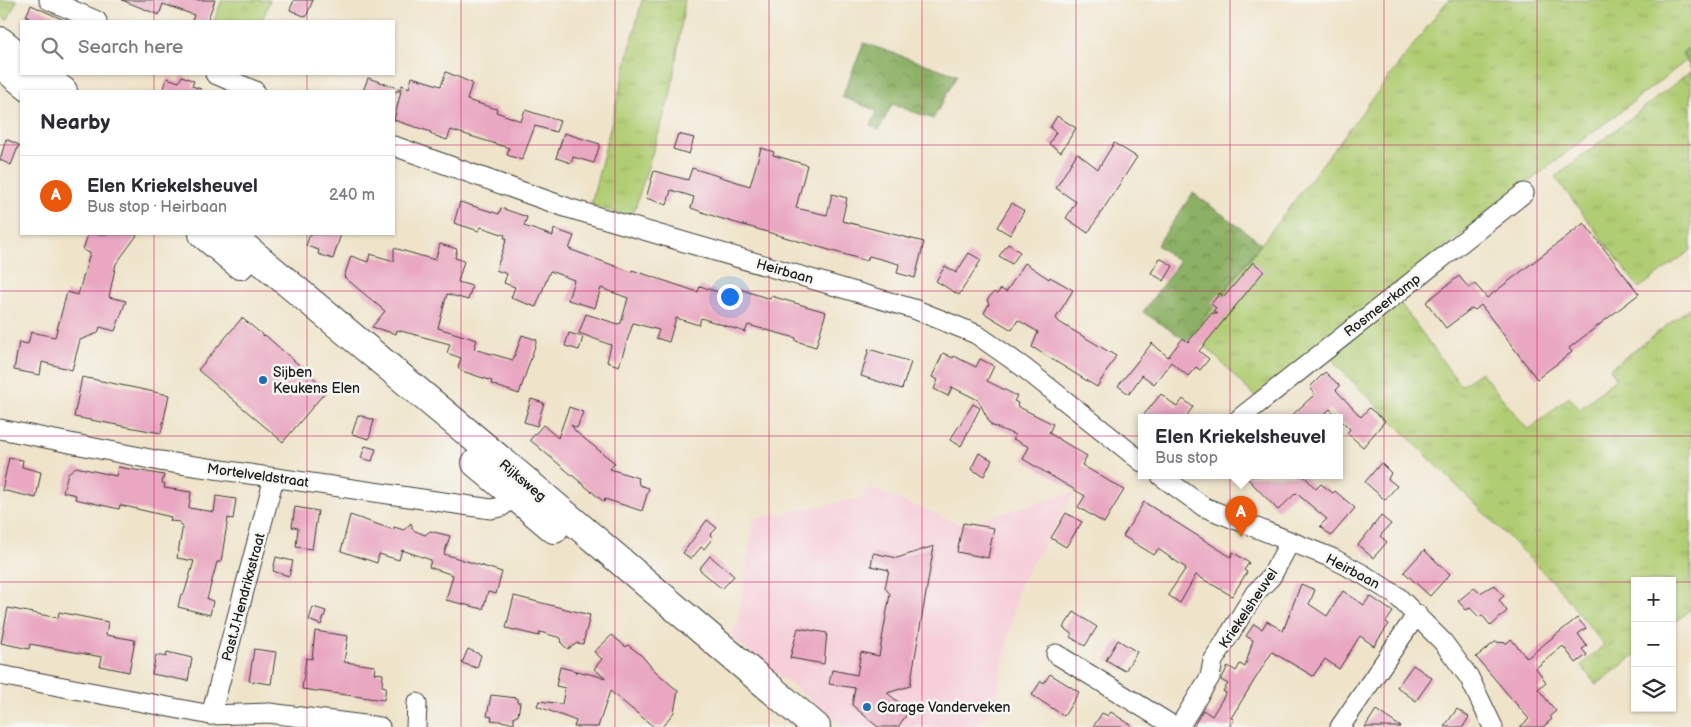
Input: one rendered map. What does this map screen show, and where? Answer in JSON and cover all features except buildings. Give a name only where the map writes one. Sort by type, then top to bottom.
[{"type":"main road","points":[[0,41],[20,57]]},
{"type":"main road","points":[[0,64],[32,90]]},
{"type":"main road","points":[[42,75],[62,90]]},
{"type":"main road","name":"Rijksweg","points":[[204,235],[790,727]]},
{"type":"main road","name":"Rijksweg","points":[[230,235],[816,727]]},
{"type":"street","points":[[49,0],[95,20]]},
{"type":"street","points":[[217,75],[252,90]]},
{"type":"street","name":"Heirbaan","points":[[395,146],[568,208],[914,309],[976,334],[1023,367],[1138,459]]},
{"type":"street","name":"Rosmeerkamp","points":[[1245,414],[1524,193]]},
{"type":"street","name":"Mortelveldstraat","points":[[0,429],[160,461],[491,509],[501,507],[514,497]]},
{"type":"street","name":"Past.J.Hendrikxstraat","points":[[211,715],[274,478]]},
{"type":"street","name":"Heirbaan","points":[[1167,479],[1204,507],[1332,558],[1397,596],[1443,642],[1469,677],[1493,727]]},
{"type":"street","name":"Kriekelsheuvel","points":[[1056,654],[1177,727],[1210,677],[1213,661],[1255,593],[1271,577],[1290,542]]},
{"type":"street","points":[[1340,727],[1417,614]]},
{"type":"street","points":[[0,675],[211,715],[269,713],[380,727]]},
{"type":"street","points":[[416,727],[417,703]]},
{"type":"shaded area","points":[[868,487],[963,525],[1076,491],[1019,586],[995,705],[976,727],[843,727],[793,685],[773,673],[730,635],[737,625],[754,519],[862,498]]},
{"type":"green space","points":[[0,0],[17,0],[7,21],[0,14]]},
{"type":"green space","points":[[222,0],[270,0],[262,20],[214,20]]},
{"type":"green space","points":[[642,0],[685,0],[671,93],[632,218],[591,205]]},
{"type":"green space","points":[[1448,0],[1691,0],[1691,46],[1682,53],[1686,61],[1496,207],[1256,398],[1193,333]]},
{"type":"green space","points":[[864,43],[957,75],[933,119],[892,104],[879,130],[871,126],[877,111],[842,97]]},
{"type":"green space","points":[[1691,46],[1691,69],[1682,53]]},
{"type":"green space","points":[[1691,71],[1691,250],[1639,288],[1555,177]]},
{"type":"green space","points":[[1193,193],[1261,243],[1187,341],[1143,312],[1179,262],[1157,245]]},
{"type":"green space","points":[[1398,300],[1461,386],[1481,372],[1528,430],[1569,397],[1580,409],[1616,378],[1610,369],[1691,307],[1691,609],[1676,622],[1676,577],[1631,577],[1631,658],[1596,685],[1581,665],[1604,645],[1557,586],[1336,365],[1332,356]]},
{"type":"place","name":"Sijben Keukens Elen","points":[[263,380]]},
{"type":"place","name":"Elen Kriekelsheuvel","points":[[1241,537]]},
{"type":"place","name":"Garage Vanderveken","points":[[867,707]]}]
